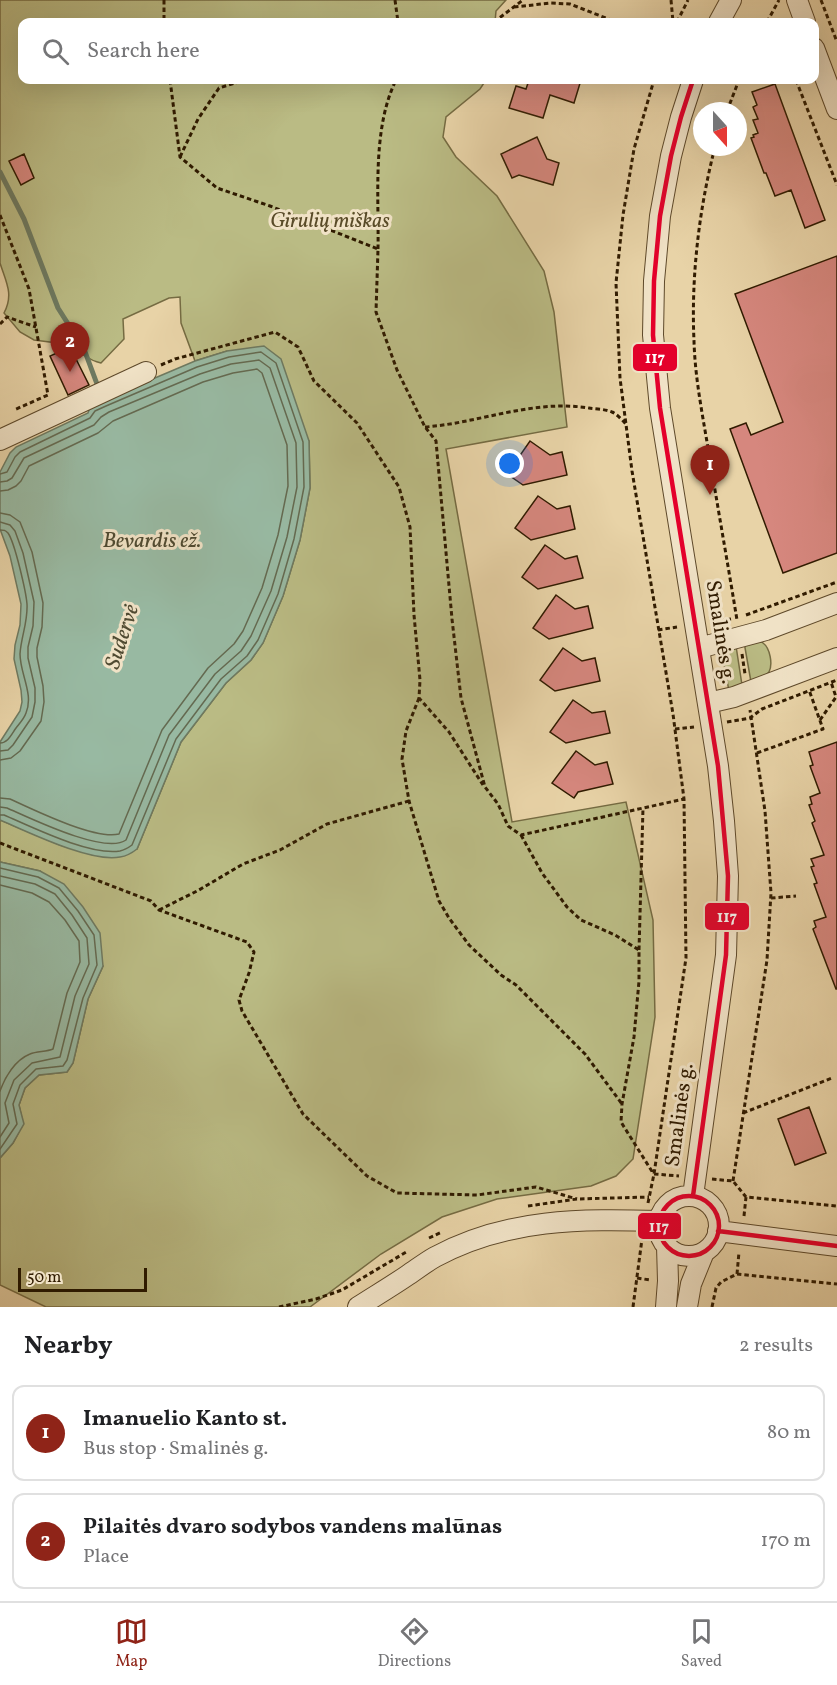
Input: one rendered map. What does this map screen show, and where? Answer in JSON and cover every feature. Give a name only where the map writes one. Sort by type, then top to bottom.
[{"type":"street","points":[[721,18],[731,0]]},
{"type":"street","points":[[797,0],[804,18]]},
{"type":"street","points":[[819,61],[837,109]]},
{"type":"street","name":"Smalinės g.","points":[[692,84],[674,146],[660,216],[654,281],[653,335],[660,408],[718,766],[728,876],[726,955],[693,1196]]},
{"type":"street","points":[[0,440],[146,372]]},
{"type":"street","points":[[699,648],[738,628],[766,630],[837,603]]},
{"type":"street","points":[[708,703],[734,697],[837,658]]},
{"type":"street","points":[[693,1196],[702,1199],[716,1213],[718,1231],[711,1247],[704,1252],[688,1256],[673,1251],[667,1246],[659,1230],[662,1213],[668,1205],[675,1200],[693,1196]]},
{"type":"street","points":[[358,1307],[434,1257],[498,1232],[570,1220],[660,1221]]},
{"type":"street","points":[[718,1231],[837,1246]]},
{"type":"street","points":[[666,1307],[667,1246]]},
{"type":"street","points":[[687,1307],[691,1284],[704,1252]]},
{"type":"path","points":[[164,0],[164,18]]},
{"type":"path","points":[[396,0],[398,18]]},
{"type":"path","points":[[499,18],[523,0]]},
{"type":"path","points":[[671,0],[674,18]]},
{"type":"path","points":[[677,18],[688,0]]},
{"type":"path","points":[[768,18],[779,0]]},
{"type":"path","points":[[821,0],[837,42]]},
{"type":"path","points":[[514,7],[551,3],[570,4],[606,18]]},
{"type":"path","points":[[171,84],[180,157],[216,188],[270,206],[378,249]]},
{"type":"path","points":[[180,157],[198,119],[219,88],[232,84]]},
{"type":"path","points":[[394,84],[389,94],[380,145],[376,312],[397,370],[424,427],[436,441],[461,698],[485,787]]},
{"type":"path","points":[[643,808],[639,981],[634,1037],[621,1122],[654,1174],[686,958],[684,799],[673,714],[626,424],[620,378],[616,283],[623,215],[634,149],[653,84]]},
{"type":"path","points":[[730,102],[737,84]]},
{"type":"path","points":[[798,84],[837,185]]},
{"type":"path","points":[[712,156],[701,215],[693,291],[694,342],[699,394],[757,753],[765,811],[771,898],[767,960],[733,1181],[746,1197],[837,1206]]},
{"type":"path","points":[[0,215],[29,289],[48,395],[14,410]]},
{"type":"path","points":[[0,324],[7,317],[36,327]]},
{"type":"path","points":[[175,359],[275,332],[298,347],[314,381],[357,423],[399,487],[410,527],[420,680],[419,698],[406,731],[402,759],[409,801],[439,901],[469,945],[501,975],[516,985],[585,1054],[622,1104]]},
{"type":"path","points":[[424,427],[449,425],[503,412],[545,406],[579,407],[612,412],[626,424]]},
{"type":"path","points":[[658,630],[694,624],[738,628],[837,582]]},
{"type":"path","points":[[757,753],[824,729],[801,671]]},
{"type":"path","points":[[820,720],[836,697],[831,682]]},
{"type":"path","points":[[419,698],[449,732],[498,804],[508,826],[521,834],[542,873],[567,907],[581,920],[615,935],[639,950]]},
{"type":"path","points":[[521,834],[684,799]]},
{"type":"path","points":[[159,910],[243,864],[280,850],[327,824],[409,801]]},
{"type":"path","points":[[0,843],[151,901],[159,910],[247,942],[254,952],[239,1000],[242,1011],[303,1114],[367,1176],[397,1192],[477,1195],[536,1187],[577,1199]]},
{"type":"path","points":[[771,898],[796,896]]},
{"type":"path","points":[[743,1113],[832,1078]]},
{"type":"path","points":[[712,1307],[716,1287],[737,1274],[837,1284]]},
{"type":"path","points":[[633,1307],[637,1278]]},
{"type":"green space","name":"Girulių miškas","points":[[0,0],[506,0],[496,11],[495,18],[18,18],[18,84],[483,84],[446,117],[443,137],[456,157],[497,196],[544,271],[554,312],[567,427],[446,449],[512,822],[626,802],[653,920],[655,1017],[633,1159],[616,1176],[591,1186],[497,1199],[442,1217],[381,1254],[310,1307],[46,1307],[0,1285],[0,1158],[13,1143],[23,1124],[19,1105],[25,1088],[39,1075],[67,1072],[73,1063],[88,999],[103,966],[40,871],[0,862],[0,820],[60,845],[93,855],[137,849],[181,742],[226,683],[251,660],[263,643],[283,596],[300,540],[310,488],[309,441],[227,351],[195,361],[181,323],[180,297],[169,298],[123,319],[124,339],[101,363],[92,360],[73,345],[34,340],[20,332],[4,313],[9,294],[0,263]]},
{"type":"green space","points":[[754,639],[765,645],[769,652],[771,665],[768,674],[751,682],[744,642]]},
{"type":"green space","points":[[736,646],[742,685],[729,691],[722,654]]},
{"type":"water","name":"Bevardis ež.","points":[[264,346],[281,359],[309,441],[310,488],[300,540],[283,596],[263,643],[251,660],[226,683],[181,742],[137,849],[133,852],[120,857],[108,858],[93,855],[43,839],[0,820],[0,742],[20,711],[22,702],[14,659],[21,604],[10,556],[0,529],[0,472],[10,453],[16,447],[88,413],[90,407],[103,400],[195,361],[227,351]]},
{"type":"water","points":[[0,862],[40,871],[64,884],[100,933],[103,966],[88,999],[73,1063],[67,1072],[39,1075],[25,1088],[19,1105],[24,1124],[13,1143],[0,1158]]},
{"type":"building","points":[[528,84],[580,84],[574,103],[550,95],[543,118],[509,108],[516,86],[526,89]]},
{"type":"building","points":[[775,84],[825,220],[805,228],[791,190],[775,196],[751,138],[758,133],[753,120],[758,119],[753,107],[757,105],[752,92]]},
{"type":"building","points":[[537,137],[547,159],[559,163],[553,185],[519,175],[512,178],[501,154]]},
{"type":"building","points":[[24,154],[34,178],[21,185],[9,161]]},
{"type":"building","points":[[837,256],[837,553],[783,573],[730,429],[746,423],[751,435],[783,422],[735,294]]},
{"type":"building","points":[[70,347],[89,385],[68,395],[50,356]]},
{"type":"building","points":[[530,441],[550,455],[562,452],[567,475],[523,485],[507,474]]},
{"type":"building","points":[[538,496],[557,509],[570,506],[575,529],[531,540],[515,528]]},
{"type":"building","points":[[545,545],[565,559],[577,556],[583,578],[538,589],[522,577]]},
{"type":"building","points":[[556,595],[575,609],[588,606],[593,628],[549,639],[533,628]]},
{"type":"building","points":[[563,648],[582,661],[595,658],[600,681],[555,691],[540,680]]},
{"type":"building","points":[[573,700],[592,713],[605,711],[610,733],[566,743],[550,732]]},
{"type":"building","points":[[837,742],[836,989],[813,929],[816,927],[814,921],[826,917],[814,884],[817,883],[811,867],[814,866],[811,859],[824,855],[812,823],[815,821],[809,805],[812,804],[810,797],[820,793],[810,766],[813,765],[809,752]]},
{"type":"building","points":[[576,751],[595,765],[607,762],[613,784],[578,792],[574,798],[552,783]]},
{"type":"building","points":[[809,1107],[826,1153],[795,1165],[778,1119]]},
{"type":"waterway","name":"Sudervė","points":[[0,172],[24,219],[58,308],[84,349],[97,384]]},
{"type":"transit line","name":"117","points":[[692,84],[671,156],[660,216],[654,281],[653,335],[660,408],[718,766],[728,876],[726,955],[693,1196]]},
{"type":"transit line","name":"117","points":[[689,1196],[710,1205],[719,1226],[710,1247],[689,1256],[668,1247],[659,1226],[668,1205],[689,1196]]},
{"type":"transit line","name":"117","points":[[718,1231],[837,1246]]},
{"type":"place","name":"Pilaitės dvaro sodybos vandens malūnas","points":[[70,372]]},
{"type":"place","name":"Imanuelio Kanto st.","points":[[710,495]]}]
